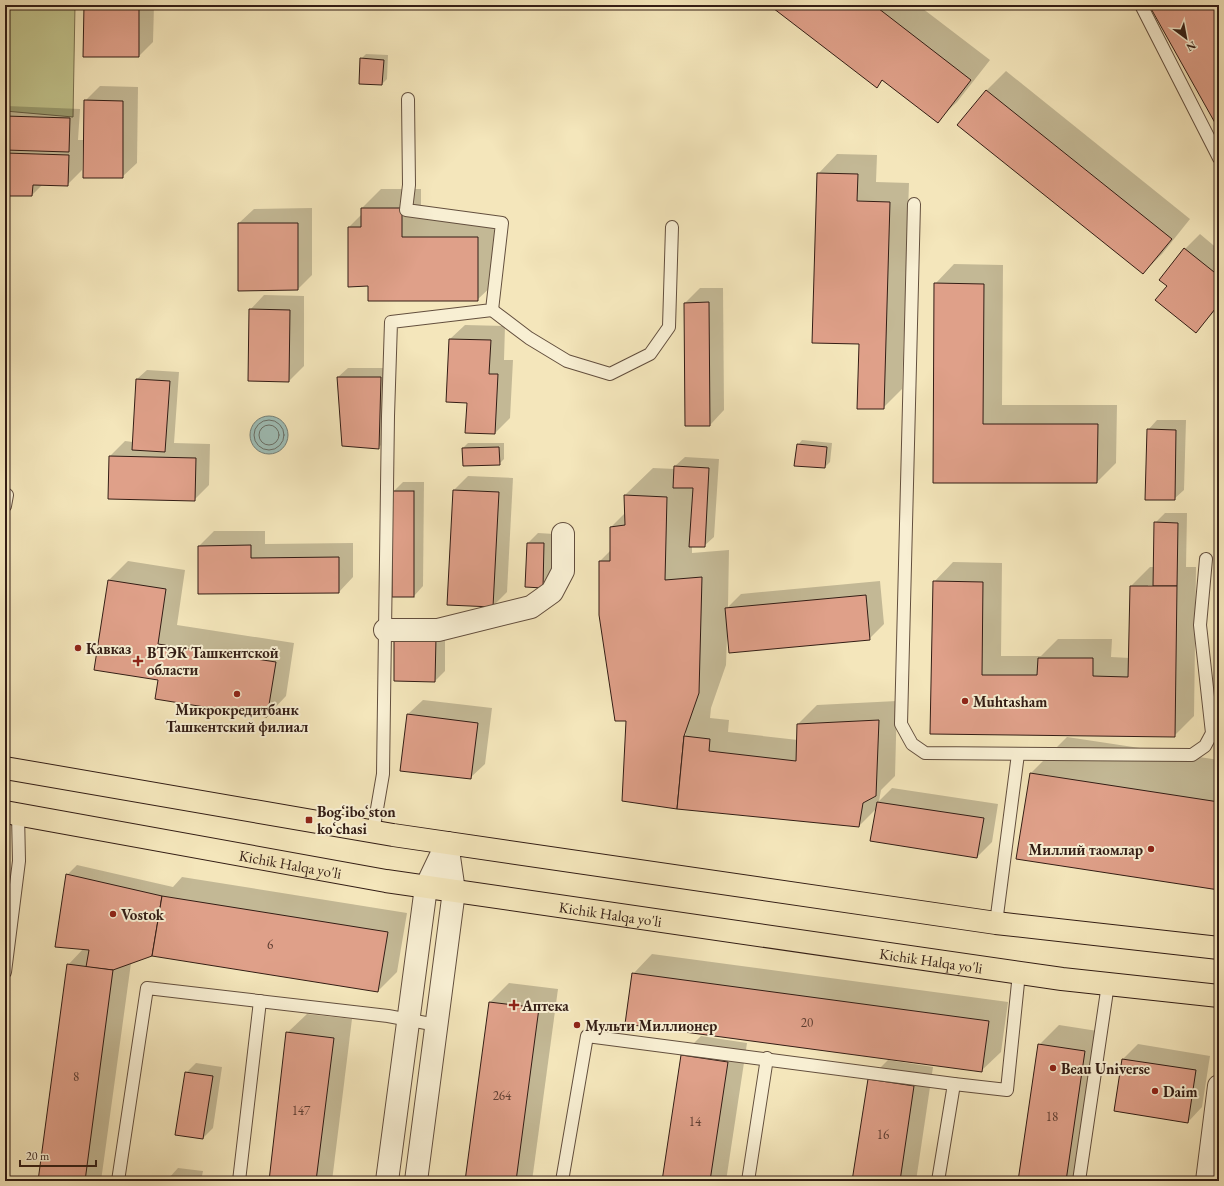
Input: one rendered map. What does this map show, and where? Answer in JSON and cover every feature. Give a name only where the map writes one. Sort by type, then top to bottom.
[{"type":"highway","points":[[5,768],[373,832],[447,843],[996,923],[1219,948]]},
{"type":"highway","name":"Kichik Halqa yo'li","points":[[11,813],[426,887],[1019,973],[1219,996]]},
{"type":"street","points":[[385,630],[438,630],[531,607],[552,592],[563,571],[563,534]]},
{"type":"street","points":[[387,1181],[426,887],[447,843]]},
{"type":"street","points":[[416,1181],[454,891],[447,843]]},
{"type":"street","points":[[1207,1181],[1219,1086]]},
{"type":"lane","points":[[1141,5],[1219,158]]},
{"type":"lane","points":[[408,99],[409,184],[406,210],[502,223],[492,310]]},
{"type":"lane","points":[[914,204],[901,724],[912,744],[925,753],[1192,755],[1205,746],[1212,733],[1200,625],[1206,559]]},
{"type":"lane","points":[[373,832],[383,774],[388,416],[391,322],[492,310],[529,338],[566,361],[610,374],[650,354],[669,328],[672,227]]},
{"type":"lane","points":[[996,923],[1018,754]]},
{"type":"lane","points":[[5,972],[19,861],[11,813]]},
{"type":"lane","points":[[562,1181],[586,1036],[767,1058],[1007,1090],[1019,973]]},
{"type":"lane","points":[[1079,1181],[1108,984]]},
{"type":"lane","points":[[118,1181],[147,988],[409,1020],[437,1025]]},
{"type":"lane","points":[[239,1181],[260,1001]]},
{"type":"lane","points":[[748,1181],[767,1058]]},
{"type":"lane","points":[[938,1181],[954,1084]]},
{"type":"green space","points":[[5,5],[75,5],[73,117],[5,111]]},
{"type":"water","points":[[265,416],[273,416],[283,421],[287,428],[287,442],[283,449],[273,454],[265,454],[255,449],[253,446],[250,439],[250,431],[255,421],[258,419]]},
{"type":"building","points":[[84,5],[139,5],[139,57],[83,57]]},
{"type":"building","points":[[769,5],[874,5],[971,80],[938,123],[882,80],[877,88]]},
{"type":"building","points":[[1149,5],[1219,5],[1219,130]]},
{"type":"building","points":[[360,58],[384,60],[382,85],[359,84]]},
{"type":"building","points":[[986,90],[1172,239],[1143,274],[957,125]]},
{"type":"building","points":[[84,100],[123,101],[123,178],[83,178]]},
{"type":"building","points":[[5,116],[70,118],[69,152],[5,150]]},
{"type":"building","points":[[5,153],[69,155],[68,186],[33,185],[32,196],[7,196],[7,186],[5,186]]},
{"type":"building","points":[[817,173],[858,174],[857,201],[890,202],[884,409],[857,409],[859,344],[812,343]]},
{"type":"building","points":[[361,208],[402,208],[402,237],[478,237],[478,301],[368,301],[368,286],[348,287],[348,227],[361,227]]},
{"type":"building","points":[[238,223],[298,223],[298,290],[238,291]]},
{"type":"building","points":[[1184,248],[1219,276],[1219,304],[1196,333],[1155,300],[1167,286],[1159,280]]},
{"type":"building","points":[[934,283],[984,284],[983,424],[1098,424],[1097,483],[933,483]]},
{"type":"building","points":[[709,302],[710,426],[685,426],[684,303]]},
{"type":"building","points":[[249,309],[290,310],[289,382],[248,381]]},
{"type":"building","points":[[449,339],[491,340],[489,374],[498,374],[495,434],[465,433],[467,403],[446,402]]},
{"type":"building","points":[[337,377],[381,377],[379,449],[342,446]]},
{"type":"building","points":[[136,379],[170,381],[165,452],[132,450]]},
{"type":"building","points":[[1147,429],[1176,430],[1175,500],[1145,500]]},
{"type":"building","points":[[797,444],[827,447],[825,468],[794,466]]},
{"type":"building","points":[[499,447],[500,465],[463,466],[462,448]]},
{"type":"building","points":[[109,456],[196,458],[195,501],[108,499]]},
{"type":"building","points":[[674,466],[709,468],[705,547],[689,547],[693,488],[673,488]]},
{"type":"building","points":[[453,490],[499,492],[493,607],[447,605]]},
{"type":"building","points":[[392,491],[414,491],[414,597],[392,597]]},
{"type":"building","points":[[624,495],[667,497],[665,580],[702,577],[699,693],[684,736],[677,809],[622,801],[626,721],[615,721],[599,615],[599,561],[610,561],[610,527],[625,525]]},
{"type":"building","points":[[1154,522],[1178,523],[1177,586],[1153,586]]},
{"type":"building","points":[[527,543],[544,543],[543,588],[525,587]]},
{"type":"building","points":[[251,545],[251,558],[339,557],[339,593],[198,594],[198,546]]},
{"type":"building","points":[[108,580],[166,589],[158,644],[276,662],[267,717],[155,699],[158,680],[94,670]]},
{"type":"building","points":[[933,581],[983,582],[982,675],[1037,675],[1038,658],[1093,658],[1093,676],[1128,677],[1130,586],[1177,586],[1175,737],[930,734]]},
{"type":"building","points":[[866,595],[870,640],[729,653],[725,608]]},
{"type":"building","points":[[394,638],[436,638],[435,682],[394,681]]},
{"type":"building","points":[[407,714],[478,723],[471,779],[400,771]]},
{"type":"building","points":[[879,720],[876,796],[863,803],[859,827],[677,809],[684,736],[710,739],[709,751],[796,761],[797,724]]},
{"type":"building","points":[[1030,773],[1219,802],[1219,890],[1016,859]]},
{"type":"building","points":[[877,802],[984,818],[977,858],[870,841]]},
{"type":"building","points":[[66,874],[162,896],[152,956],[113,970],[86,967],[89,950],[55,947]]},
{"type":"building","points":[[162,896],[388,932],[378,992],[152,956]]},
{"type":"building","points":[[67,964],[113,970],[85,1181],[38,1181]]},
{"type":"building","points":[[632,973],[989,1021],[982,1072],[625,1024]]},
{"type":"building","points":[[489,1002],[539,1008],[516,1181],[465,1181]]},
{"type":"building","points":[[286,1032],[334,1038],[316,1181],[269,1181]]},
{"type":"building","points":[[1038,1044],[1085,1051],[1066,1181],[1018,1181]]},
{"type":"building","points":[[681,1055],[728,1062],[710,1181],[662,1181]]},
{"type":"building","points":[[1122,1059],[1196,1070],[1188,1123],[1114,1111]]},
{"type":"building","points":[[185,1072],[213,1076],[203,1139],[175,1135]]},
{"type":"building","points":[[868,1079],[914,1086],[900,1181],[852,1181]]},
{"type":"building","points":[[168,1177],[194,1181],[167,1181]]},
{"type":"place","name":"Кавказ","points":[[78,648]]},
{"type":"place","name":"ВТЭК Ташкентской области","points":[[138,661]]},
{"type":"place","name":"Микрокредитбанк Ташкентский филиал","points":[[237,694]]},
{"type":"place","name":"Muhtasham","points":[[965,701]]},
{"type":"place","name":"Bogʻiboʻston koʻchasi","points":[[309,820]]},
{"type":"place","name":"Миллий таомлар","points":[[1151,849]]},
{"type":"place","name":"Vostok","points":[[113,914]]},
{"type":"place","name":"Аптека","points":[[514,1005]]},
{"type":"place","name":"Мульти Миллионер","points":[[577,1025]]},
{"type":"place","name":"Beau Universe","points":[[1053,1068]]},
{"type":"place","name":"Daim","points":[[1155,1091]]}]
